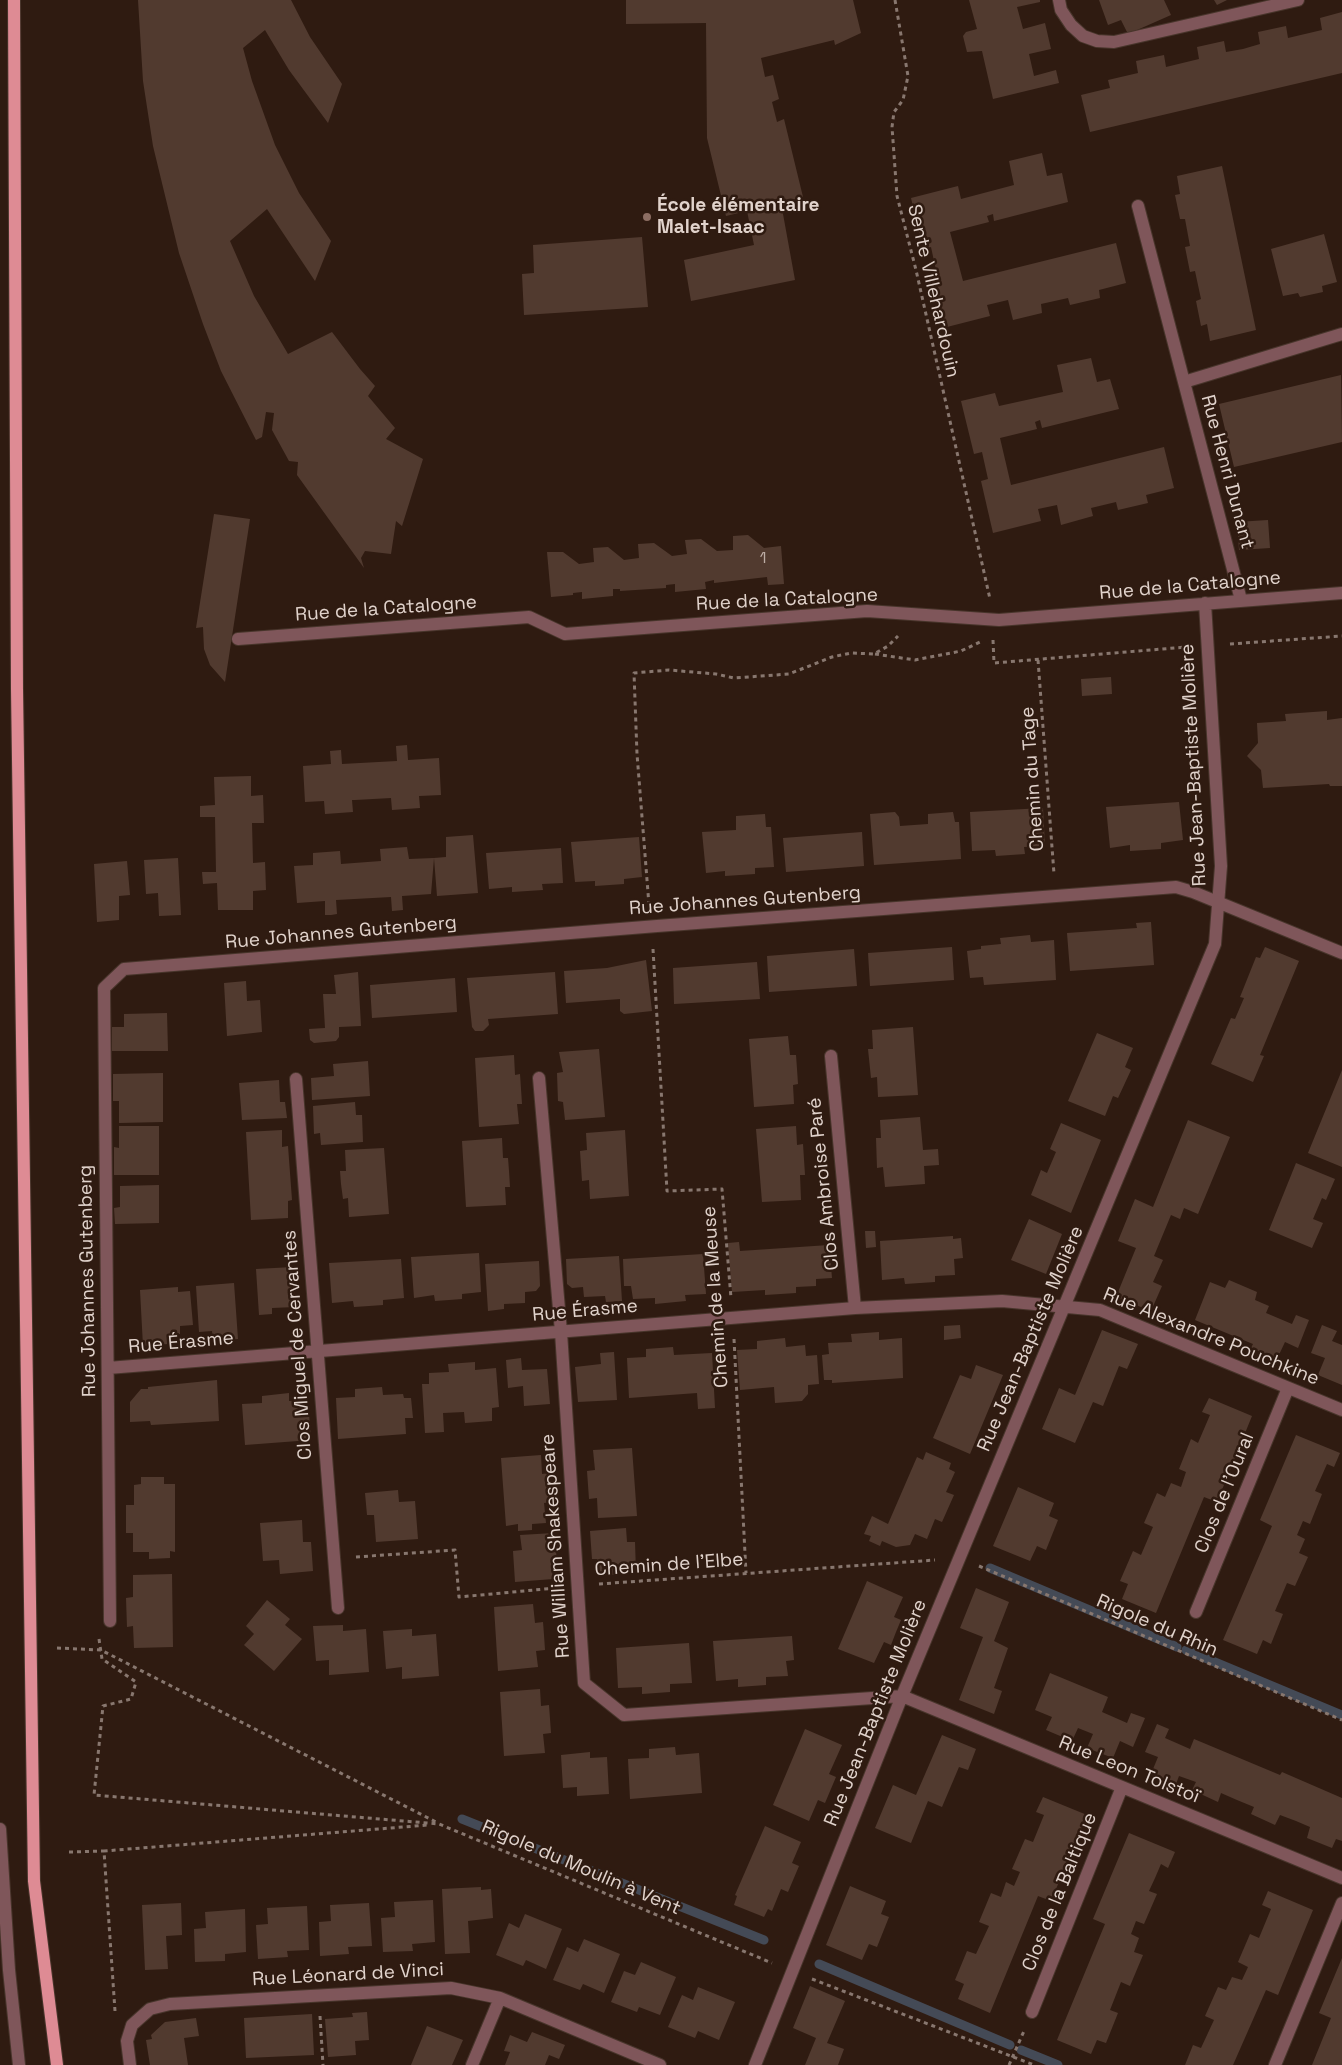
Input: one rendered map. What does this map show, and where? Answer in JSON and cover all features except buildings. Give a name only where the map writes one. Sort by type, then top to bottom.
[{"type":"main road","points":[[14,0],[17,680],[34,1881],[57,2065]]},
{"type":"street","points":[[1059,0],[1061,10],[1071,25],[1083,36],[1097,41],[1114,42],[1298,0]]},
{"type":"street","name":"Rue Henri Dunant","points":[[1138,206],[1241,600]]},
{"type":"street","name":"Rue Henri Dunant","points":[[1184,382],[1342,334]]},
{"type":"street","name":"Rue de la Catalogne","points":[[238,640],[529,617],[565,634],[867,611],[992,620],[1342,593]]},
{"type":"street","name":"Rue Jean-Baptiste Molière","points":[[755,2065],[902,1696],[1215,944],[1221,866],[1205,603]]},
{"type":"street","name":"Rue Johannes Gutenberg","points":[[110,1621],[104,988],[124,969],[651,926],[1176,888],[1193,892],[1342,953]]},
{"type":"street","name":"Clos Ambroise Paré","points":[[831,1056],[855,1308]]},
{"type":"street","name":"Rue William Shakespeare","points":[[539,1078],[561,1332],[584,1683],[624,1715],[902,1696]]},
{"type":"street","name":"Clos Miguel de Cervantes","points":[[296,1079],[338,1608]]},
{"type":"street","name":"Rue Érasme","points":[[108,1368],[855,1308],[1002,1301],[1065,1305]]},
{"type":"street","name":"Rue Alexandre Pouchkine","points":[[1065,1305],[1100,1310],[1342,1410]]},
{"type":"street","name":"Clos de l'Oural","points":[[1196,1612],[1288,1388]]},
{"type":"street","name":"Rue Leon Tolstoï","points":[[902,1696],[1342,1878]]},
{"type":"street","name":"Clos de la Baltique","points":[[1032,2012],[1122,1787]]},
{"type":"street","points":[[0,1829],[9,1970],[19,2065]]},
{"type":"street","points":[[1275,2065],[1342,1903]]},
{"type":"street","name":"Rue Léonard de Vinci","points":[[132,2025],[150,2009],[170,2004],[451,1988],[500,1998],[660,2065]]},
{"type":"street","points":[[472,2065],[500,1998]]},
{"type":"street","points":[[130,2065],[127,2041],[132,2025]]},
{"type":"path","name":"Sente Villehardouin","points":[[895,0],[908,76],[903,100],[894,112],[892,127],[897,196],[989,588],[992,620]]},
{"type":"path","points":[[874,654],[888,646],[919,614]]},
{"type":"path","points":[[651,926],[637,754],[634,673],[669,670],[716,674],[734,678],[768,677],[789,674],[832,657],[851,653],[874,654],[915,660],[961,651],[993,636],[994,664],[1208,645],[1342,636]]},
{"type":"path","name":"Chemin du Tage","points":[[1038,660],[1055,896]]},
{"type":"path","name":"Chemin de la Meuse","points":[[651,926],[667,1191],[722,1190],[733,1318],[746,1573]]},
{"type":"path","name":"Chemin de l'Elbe","points":[[333,1559],[455,1550],[459,1597],[578,1586],[960,1558]]},
{"type":"path","name":"Rigole du Rhin","points":[[960,1558],[1342,1720]]},
{"type":"path","points":[[101,1650],[98,1632],[110,1621]]},
{"type":"path","points":[[58,1648],[101,1650],[439,1824]]},
{"type":"path","name":"Rigole du Moulin à Vent","points":[[101,1650],[102,1659],[136,1682],[131,1699],[103,1706],[94,1794],[439,1824],[792,1972],[1034,2065]]},
{"type":"path","points":[[69,1852],[104,1851],[439,1824]]},
{"type":"path","points":[[104,1851],[115,2020],[132,2025]]},
{"type":"path","points":[[319,1995],[323,2065]]},
{"type":"path","points":[[1008,2065],[1032,2012]]},
{"type":"waterway","points":[[990,1568],[1177,1647]]},
{"type":"waterway","points":[[1186,1650],[1342,1715]]},
{"type":"waterway","points":[[462,1819],[764,1940]]},
{"type":"waterway","points":[[819,1964],[1010,2045]]},
{"type":"waterway","points":[[1021,2050],[1058,2065]]},
{"type":"place","name":"École élémentaire Malet-Isaac","points":[[647,217]]}]
